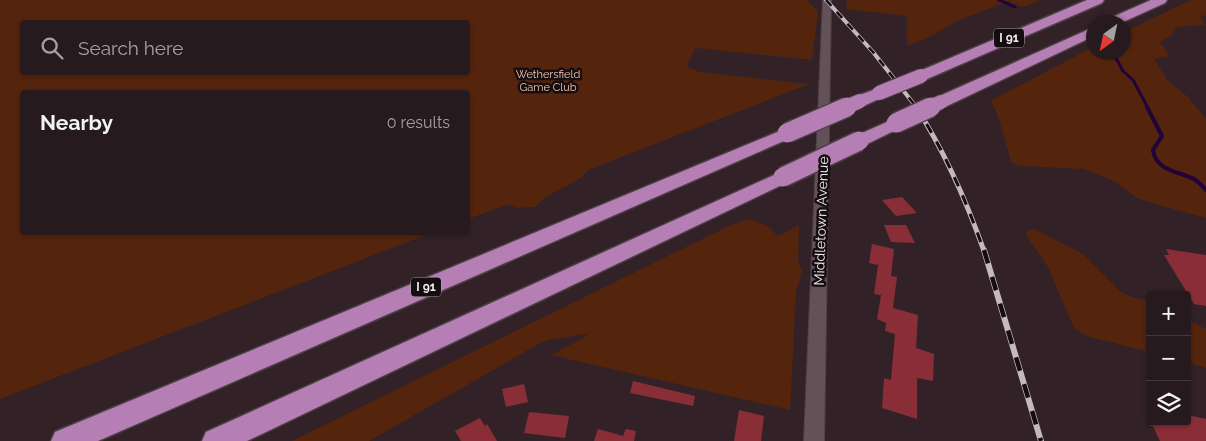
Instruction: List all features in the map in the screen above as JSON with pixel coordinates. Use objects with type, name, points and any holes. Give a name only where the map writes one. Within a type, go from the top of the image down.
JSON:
[{"type":"highway","name":"I 91","points":[[66,441],[1098,0]]},
{"type":"highway","points":[[1128,15],[1161,0]]},
{"type":"highway","name":"I 91","points":[[217,441],[1086,36]]},
{"type":"street","name":"Middletown Avenue","points":[[814,441],[827,1]]},
{"type":"green space","name":"Wethersfield Game Club","points":[[0,0],[807,0],[818,12],[812,60],[695,48],[687,66],[698,72],[809,84],[588,170],[581,178],[546,197],[535,207],[516,208],[510,204],[470,218],[470,90],[20,90],[20,235],[426,235],[0,399]]},
{"type":"green space","points":[[847,0],[1040,0],[1027,6],[1018,6],[1009,1],[959,20],[929,37],[907,46],[907,16],[846,9]]},
{"type":"green space","points":[[1191,0],[1206,0],[1206,15],[1200,17],[1206,25],[1177,27],[1172,35],[1160,42],[1170,56],[1154,59],[1168,81],[1188,97],[1206,119],[1206,218],[1137,198],[1114,181],[1084,169],[1019,166],[1011,162],[1000,123],[991,101],[1086,51],[1086,60],[1131,60],[1131,29]]},
{"type":"green space","points":[[749,219],[767,226],[778,236],[799,225],[798,260],[802,271],[796,292],[790,410],[551,355],[587,336],[585,334],[548,340],[537,345],[369,441],[292,441],[733,224]]},
{"type":"green space","points":[[1034,229],[1083,254],[1120,291],[1131,297],[1146,300],[1146,351],[1086,336],[1074,328],[1048,267],[1026,235],[1027,231]]},
{"type":"green space","points":[[1191,322],[1206,329],[1206,368],[1191,363]]},
{"type":"building","points":[[902,197],[917,213],[896,216],[882,200]]},
{"type":"building","points":[[884,225],[906,225],[915,243],[891,242]]},
{"type":"building","points":[[872,244],[894,249],[891,276],[897,277],[893,308],[918,315],[916,348],[934,354],[933,381],[917,378],[917,419],[882,408],[884,378],[891,380],[895,334],[885,331],[886,323],[877,319],[881,295],[874,294],[878,265],[869,263]]},
{"type":"building","points":[[1166,249],[1206,255],[1206,306],[1194,304],[1191,299],[1191,291],[1186,291],[1164,255],[1169,255]]},
{"type":"building","points":[[633,381],[695,396],[693,406],[630,393]]},
{"type":"building","points":[[524,384],[528,402],[506,407],[502,389]]},
{"type":"building","points":[[739,410],[764,416],[761,441],[734,441]]},
{"type":"building","points":[[529,412],[569,416],[565,438],[524,433]]},
{"type":"building","points":[[1191,416],[1206,419],[1206,441],[1160,441],[1153,426],[1191,426]]},
{"type":"building","points":[[480,418],[485,426],[487,424],[497,441],[461,441],[455,431]]},
{"type":"building","points":[[598,429],[623,436],[626,429],[636,431],[634,441],[594,441]]},
{"type":"waterway","points":[[999,0],[1015,7]]},
{"type":"waterway","points":[[1117,60],[1123,71],[1133,80],[1148,108]]},
{"type":"waterway","points":[[1147,107],[1162,136],[1153,150],[1158,162],[1169,169],[1194,179],[1206,190]]},
{"type":"railway","points":[[826,0],[873,52],[917,108]]},
{"type":"railway","points":[[916,107],[954,177],[984,251]]},
{"type":"railway","points":[[984,250],[1041,441]]}]
